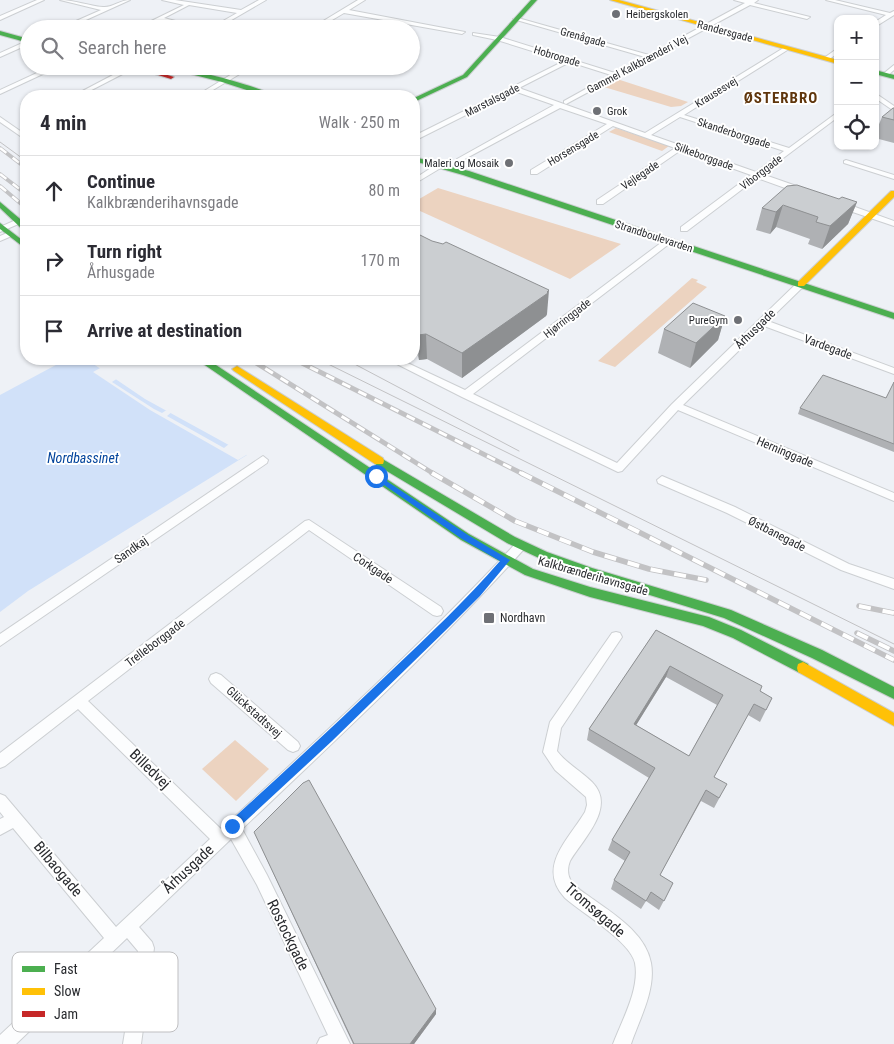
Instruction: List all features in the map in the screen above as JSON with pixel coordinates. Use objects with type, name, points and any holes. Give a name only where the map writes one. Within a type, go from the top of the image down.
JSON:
[{"type":"street","points":[[0,18],[41,0]]},
{"type":"street","points":[[63,0],[106,9]]},
{"type":"street","points":[[81,20],[127,0]]},
{"type":"street","points":[[165,0],[242,12]]},
{"type":"street","points":[[159,19],[199,0]]},
{"type":"street","points":[[228,20],[263,0]]},
{"type":"street","points":[[328,20],[362,0]]},
{"type":"street","points":[[420,97],[465,76],[534,0]]},
{"type":"street","name":"Randersgade","points":[[613,0],[834,61]]},
{"type":"street","points":[[737,0],[752,2],[807,18]]},
{"type":"street","points":[[829,0],[893,14]]},
{"type":"street","name":"Gammel Kalkbrænderi Vej","points":[[459,160],[752,2]]},
{"type":"street","points":[[344,10],[398,20]]},
{"type":"street","points":[[879,23],[893,14]]},
{"type":"street","points":[[159,19],[163,20]]},
{"type":"street","name":"Grenågade","points":[[516,19],[650,57]]},
{"type":"street","points":[[420,24],[462,32]]},
{"type":"street","points":[[0,26],[20,31]]},
{"type":"street","points":[[0,33],[20,39]]},
{"type":"street","name":"Hobrogade","points":[[475,34],[498,38],[616,75]]},
{"type":"street","points":[[0,55],[20,46]]},
{"type":"street","name":"Krausesvej","points":[[645,136],[787,48]]},
{"type":"street","points":[[826,59],[834,53]]},
{"type":"street","name":"Marstalsgade","points":[[420,136],[570,60]]},
{"type":"street","points":[[0,92],[37,75]]},
{"type":"street","points":[[87,90],[115,75]]},
{"type":"street","points":[[165,75],[220,90]]},
{"type":"street","points":[[199,75],[252,90]]},
{"type":"street","points":[[210,90],[234,75]]},
{"type":"street","name":"Silkeborggade","points":[[514,89],[563,103],[612,124],[806,193]]},
{"type":"street","points":[[879,97],[894,109]]},
{"type":"street","name":"Skanderborggade","points":[[679,115],[789,150]]},
{"type":"street","name":"Viborggade","points":[[684,229],[834,117]]},
{"type":"street","points":[[0,119],[20,134]]},
{"type":"street","name":"Horsensgade","points":[[534,172],[612,124]]},
{"type":"street","name":"Vejlegade","points":[[600,202],[680,148]]},
{"type":"street","name":"Strandboulevarden","points":[[420,161],[440,166],[894,316]]},
{"type":"street","points":[[846,162],[894,177]]},
{"type":"street","points":[[420,178],[440,166]]},
{"type":"street","name":"Århusgade","points":[[465,395],[618,468],[676,406],[894,193]]},
{"type":"street","points":[[831,202],[894,224]]},
{"type":"street","points":[[0,204],[20,222]]},
{"type":"street","points":[[3,232],[20,226]]},
{"type":"street","points":[[3,232],[20,243]]},
{"type":"street","name":"Hjørringgade","points":[[465,395],[669,241]]},
{"type":"street","name":"Vardegade","points":[[762,322],[894,371]]},
{"type":"street","name":"Kalkbrænderihavnsgade","points":[[210,365],[465,537],[528,572],[590,592],[696,619],[736,634],[806,669],[894,720]]},
{"type":"street","name":"Kalkbrænderihavnsgade","points":[[231,365],[369,455],[521,545],[543,556],[668,597],[727,614],[817,654],[894,693]]},
{"type":"street","points":[[404,365],[465,395]]},
{"type":"street","name":"Herninggade","points":[[676,406],[894,496]]},
{"type":"street","name":"Sandkaj","points":[[0,641],[263,460]]},
{"type":"street","name":"Østbanegade","points":[[662,480],[731,510],[845,567],[894,584]]},
{"type":"street","name":"Corkgade","points":[[309,524],[437,611]]},
{"type":"street","name":"Trelleborggade","points":[[0,761],[309,524]]},
{"type":"street","name":"Århusgade","points":[[100,952],[232,826],[314,752],[477,594],[521,545]]},
{"type":"street","name":"Tromsøgade","points":[[616,638],[555,726],[550,752],[562,767],[586,786],[592,794],[595,803],[592,813],[562,861],[559,872],[562,882],[570,893],[625,935],[637,949],[643,963],[644,980],[622,1044]]},
{"type":"street","name":"Glückstadtsvej","points":[[216,678],[293,746]]},
{"type":"street","name":"Billedvej","points":[[79,701],[220,838]]},
{"type":"street","name":"Bilbaogade","points":[[0,801],[115,938]]},
{"type":"street","points":[[0,828],[14,818]]},
{"type":"street","name":"Rostockgade","points":[[232,826],[262,880],[335,1042]]},
{"type":"street","points":[[127,926],[146,948],[145,952]]},
{"type":"street","name":"Århusgade","points":[[3,1044],[16,1032]]},
{"type":"shaded area","points":[[617,79],[688,102],[681,106],[671,107],[604,87]]},
{"type":"shaded area","points":[[616,128],[669,146],[662,151],[609,132]]},
{"type":"shaded area","points":[[438,188],[621,244],[570,279],[420,211],[420,198]]},
{"type":"shaded area","points":[[692,278],[707,287],[615,367],[598,361]]},
{"type":"shaded area","points":[[235,740],[269,769],[236,801],[202,769]]},
{"type":"water","name":"Nordbassinet","points":[[56,365],[95,365],[145,399],[247,455],[28,591],[0,612],[0,395]]},
{"type":"pier","points":[[102,367],[118,378],[112,382],[154,409],[162,413],[168,409],[173,411],[167,416],[224,448],[229,444],[248,454],[238,460],[150,410],[93,372]]},
{"type":"building","points":[[893,108],[894,120],[882,117]]},
{"type":"building","points":[[797,185],[839,199],[842,197],[857,202],[830,226],[816,222],[818,217],[783,205],[776,212],[762,208],[787,186]]},
{"type":"building","points":[[420,235],[443,244],[446,242],[549,290],[548,293],[462,353],[426,334],[420,335]]},
{"type":"building","points":[[693,303],[725,316],[696,343],[664,329]]},
{"type":"building","points":[[823,375],[886,398],[894,382],[894,444],[800,408]]},
{"type":"building","points":[[656,630],[762,686],[760,691],[772,698],[766,710],[754,704],[714,777],[727,784],[719,798],[706,790],[660,875],[673,883],[664,901],[651,892],[646,901],[614,880],[630,852],[612,840],[655,768],[589,729]],"holes":[[[670,666],[723,695],[689,756],[634,724]]]},
{"type":"building","points":[[309,780],[436,1009],[410,1044],[354,1044],[254,832],[303,783]]},
{"type":"tram line","points":[[0,142],[20,157]]},
{"type":"tram line","points":[[330,365],[894,644]]},
{"type":"tram line","points":[[356,365],[519,451]]},
{"type":"railway","points":[[0,148],[20,163]]},
{"type":"railway","points":[[0,174],[20,189]]},
{"type":"railway","points":[[0,186],[20,203]]},
{"type":"railway","points":[[260,365],[434,474]]},
{"type":"railway","points":[[306,365],[523,474]]},
{"type":"railway","points":[[432,473],[515,521],[593,552],[649,569],[706,580]]},
{"type":"railway","points":[[521,473],[894,660]]},
{"type":"railway","points":[[859,606],[894,613]]},
{"type":"railway","points":[[857,633],[894,651]]},
{"type":"traffic: fast","points":[[420,97],[465,76],[534,0]]},
{"type":"traffic: fast","points":[[0,33],[20,39]]},
{"type":"traffic: fast","points":[[879,73],[894,77]]},
{"type":"traffic: fast","points":[[199,75],[252,90]]},
{"type":"traffic: fast","points":[[420,161],[466,173],[894,316]]},
{"type":"traffic: fast","points":[[0,204],[20,222]]},
{"type":"traffic: fast","points":[[0,225],[20,242]]},
{"type":"traffic: fast","points":[[210,365],[465,537],[529,572],[590,592],[705,621],[737,634],[803,668]]},
{"type":"traffic: fast","points":[[379,461],[511,540],[543,555],[589,572],[727,614],[817,654],[894,693]]},
{"type":"traffic: slow","points":[[613,0],[834,61]]},
{"type":"traffic: slow","points":[[801,284],[894,193]]},
{"type":"traffic: slow","points":[[237,369],[379,461]]},
{"type":"traffic: slow","points":[[803,668],[894,720]]},
{"type":"traffic: jam","points":[[164,75],[171,77]]},
{"type":"place","name":"Heibergskolen","points":[[616,14]]},
{"type":"place","name":"Grok","points":[[597,111]]},
{"type":"place","name":"Maleri og Mosaik","points":[[509,163]]},
{"type":"place","name":"PureGym","points":[[738,320]]},
{"type":"place","name":"Nordhavn","points":[[489,618]]},
{"type":"district","name":"ØSTERBRO","points":[[781,98]]},
{"type":"route","points":[[232,826],[328,738],[477,594],[506,560],[465,537],[376,476]]}]
